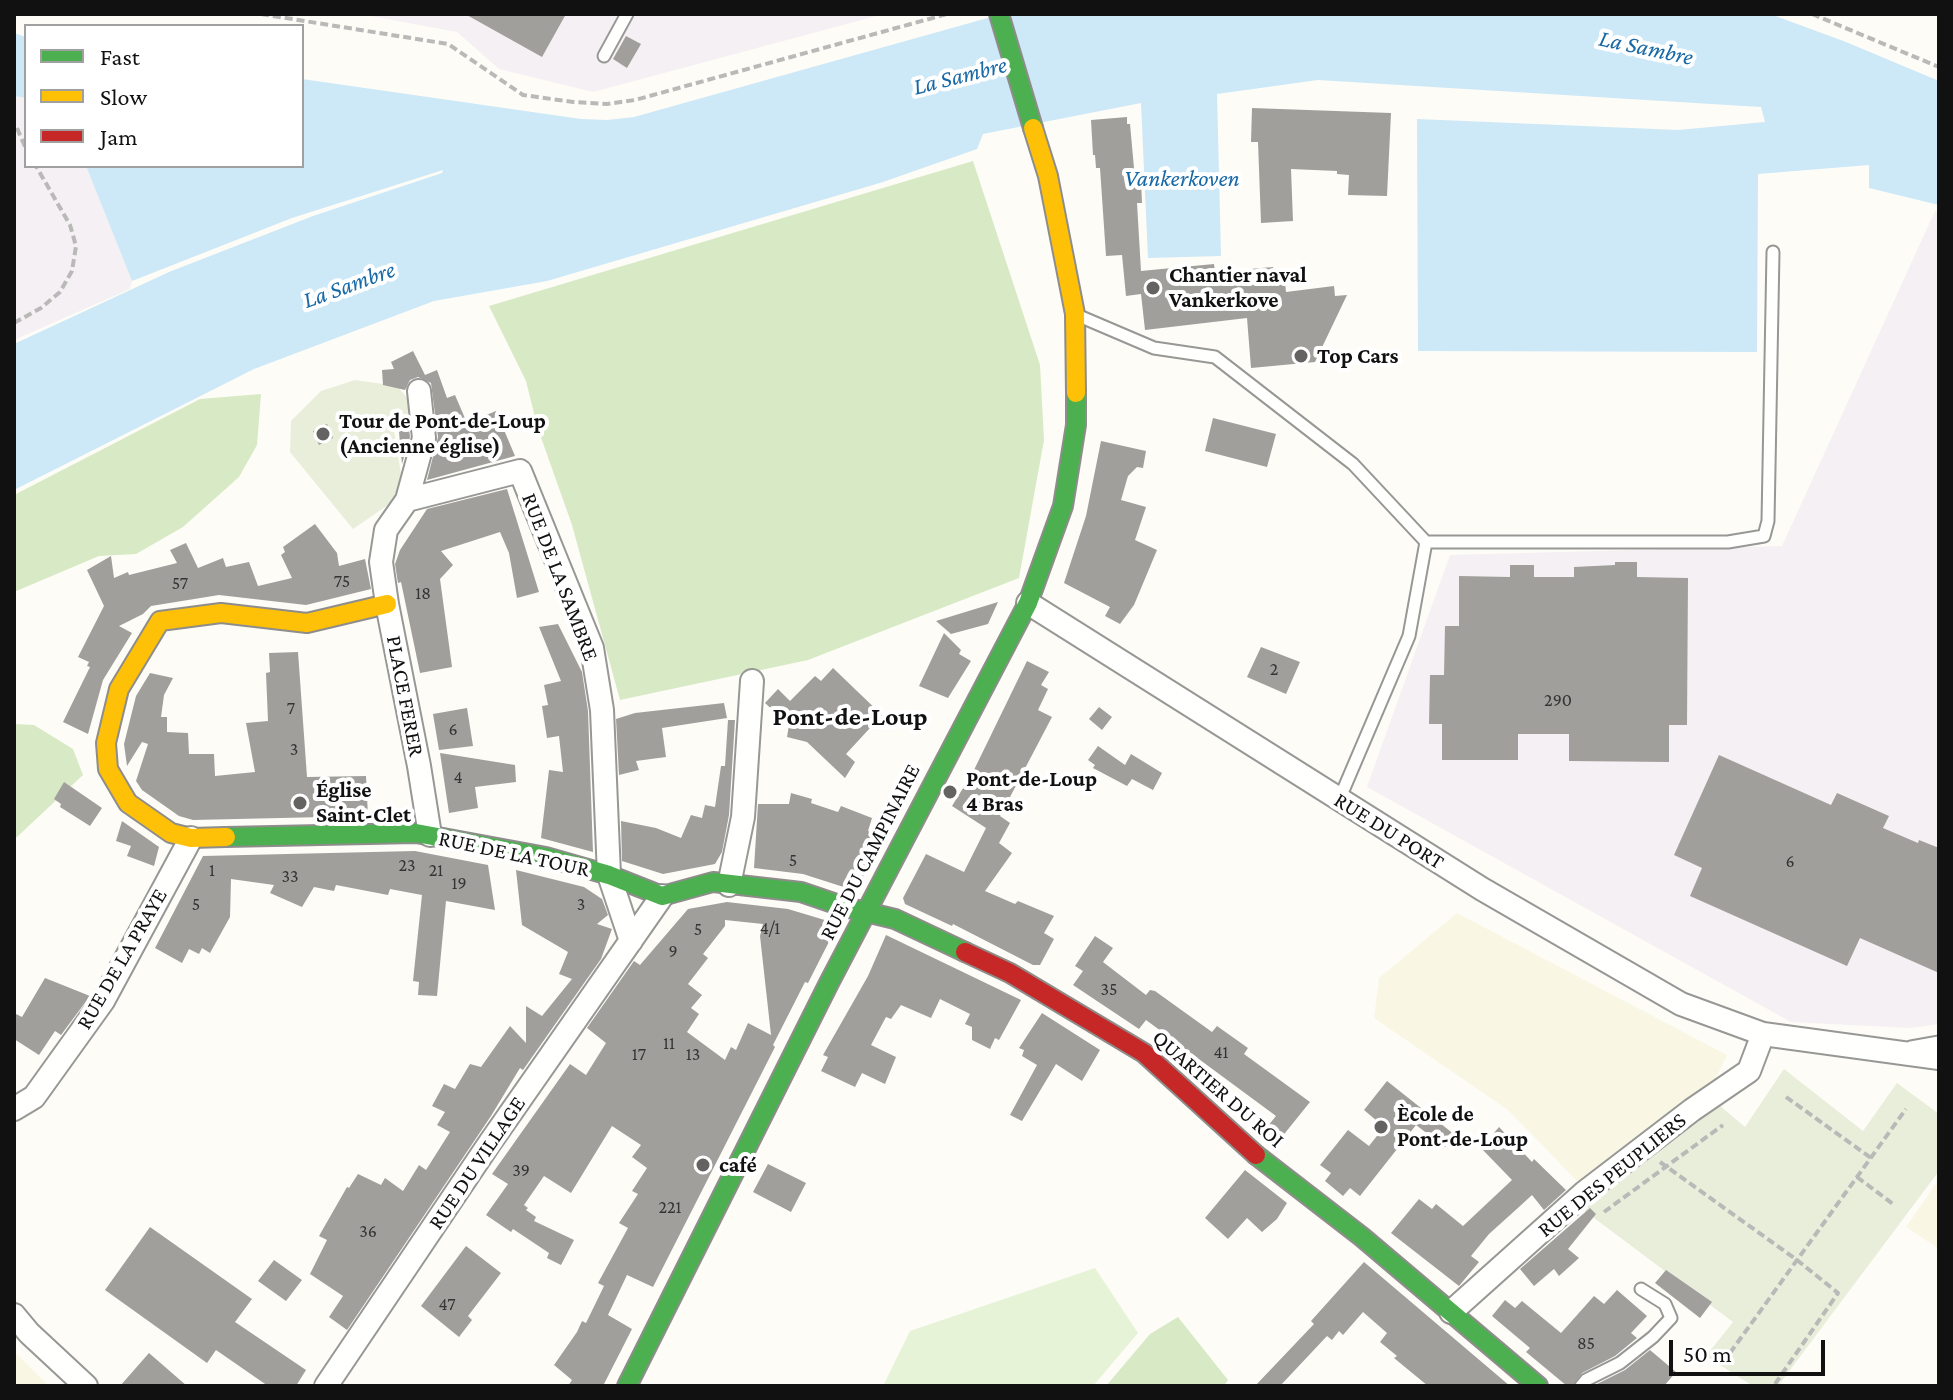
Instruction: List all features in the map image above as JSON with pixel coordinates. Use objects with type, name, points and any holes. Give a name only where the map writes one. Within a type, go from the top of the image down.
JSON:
[{"type":"street","name":"RUE DU CAMPINAIRE","points":[[627,1386],[867,910],[1028,603],[1063,506],[1076,425],[1075,314],[1048,176],[999,14]]},
{"type":"street","points":[[387,604],[381,562],[386,530],[407,500],[424,438],[419,391]]},
{"type":"street","name":"RUE DE LA SAMBRE","points":[[407,500],[520,471],[592,648],[602,710],[609,875],[631,941]]},
{"type":"street","name":"RUE DU PORT","points":[[1028,603],[1482,889],[1681,1004],[1763,1034],[1939,1058]]},
{"type":"street","name":"RUE DE LA TOUR","points":[[387,604],[307,623],[221,613],[160,621],[119,689],[106,743],[108,769],[128,803],[171,833],[191,838],[416,833],[546,857],[609,875],[662,896]]},
{"type":"street","name":"PLACE FERER","points":[[387,604],[430,835]]},
{"type":"street","points":[[729,885],[743,817],[752,681]]},
{"type":"street","name":"RUE DE LA PRAYE","points":[[14,1109],[34,1097],[103,1001],[191,838]]},
{"type":"street","name":"QUARTIER DU ROI","points":[[662,896],[713,882],[801,892],[895,919],[1010,973],[1144,1053],[1266,1164],[1362,1237],[1538,1386]]},
{"type":"street","name":"RUE DU VILLAGE","points":[[326,1386],[489,1144],[662,896]]},
{"type":"street","name":"RUE DES PEUPLIERS","points":[[1451,1312],[1585,1192],[1749,1071],[1763,1034]]},
{"type":"street","points":[[14,1315],[86,1386]]},
{"type":"lane","points":[[604,56],[627,14]]},
{"type":"lane","points":[[1075,314],[1154,348],[1215,357],[1353,464],[1426,542],[1728,542],[1764,536],[1768,521],[1773,252]]},
{"type":"lane","points":[[1339,800],[1409,636],[1426,542]]},
{"type":"lane","points":[[1882,1051],[1939,1042]]},
{"type":"lane","points":[[1581,1386],[1586,1380],[1620,1363],[1671,1318],[1665,1304],[1641,1289]]},
{"type":"path","points":[[1812,14],[1939,67]]},
{"type":"path","points":[[17,128],[24,144]]},
{"type":"path","points":[[14,323],[41,308],[60,292],[72,271],[76,246],[70,225],[37,168]]},
{"type":"path","points":[[1786,1097],[1871,1158]]},
{"type":"path","points":[[1730,1353],[1906,1109]]},
{"type":"path","points":[[1604,1212],[1723,1125]]},
{"type":"path","points":[[1642,1148],[1838,1293],[1775,1384]]},
{"type":"path","points":[[1857,1177],[1893,1204]]},
{"type":"shaded area","points":[[360,14],[884,14],[593,92],[499,69],[457,32]]},
{"type":"shaded area","points":[[14,96],[24,98],[24,168],[87,168],[132,281],[130,289],[14,340]]},
{"type":"shaded area","points":[[1935,211],[1939,213],[1939,1024],[1911,1028],[1791,1022],[1367,787],[1450,555],[1782,546]]},
{"type":"shaded area","points":[[1457,913],[1727,1055],[1714,1082],[1579,1183],[1508,1110],[1374,1018],[1379,978]]},
{"type":"shaded area","points":[[1939,1179],[1939,1249],[1906,1227]]},
{"type":"shaded area","points":[[14,1351],[49,1386],[14,1386]]},
{"type":"green space","points":[[973,161],[1040,365],[1044,440],[1019,578],[808,660],[620,700],[572,525],[538,429],[526,381],[489,306]]},
{"type":"green space","points":[[355,380],[397,386],[409,400],[409,417],[394,430],[401,496],[353,529],[290,452],[291,421],[321,391]]},
{"type":"green space","points":[[261,394],[257,445],[239,477],[183,527],[136,554],[99,556],[14,592],[14,495],[200,399]]},
{"type":"green space","points":[[14,724],[34,725],[73,749],[83,775],[17,837],[14,836]]},
{"type":"green space","points":[[1784,1069],[1863,1131],[1897,1083],[1939,1114],[1939,1171],[1778,1386],[1753,1386],[1706,1356],[1733,1322],[1582,1209],[1719,1105],[1745,1127]]},
{"type":"green space","points":[[1095,1268],[1138,1333],[1093,1386],[883,1386],[910,1331]]},
{"type":"green space","points":[[1178,1317],[1228,1380],[1224,1386],[1106,1386],[1150,1334]]},
{"type":"water","points":[[1002,14],[1770,14],[1939,81],[1939,205],[1869,188],[1869,165],[1758,174],[1757,352],[1418,351],[1417,119],[1678,130],[1765,122],[1761,107],[1318,80],[1217,94],[1221,256],[1148,258],[1141,103],[983,134],[977,149],[883,182],[547,281],[434,301],[254,369],[14,490],[14,344],[169,272],[313,216],[442,173],[443,170],[292,218],[132,281],[87,168],[304,168],[304,79],[581,119],[634,117]]},
{"type":"water","points":[[14,33],[24,36],[24,98],[14,96]]},
{"type":"building","points":[[465,14],[566,14],[542,57]]},
{"type":"building","points":[[626,36],[641,44],[627,68],[613,59]]},
{"type":"building","points":[[1252,108],[1391,113],[1387,196],[1348,195],[1349,175],[1337,174],[1337,171],[1291,169],[1293,221],[1261,223],[1258,142],[1251,142]]},
{"type":"building","points":[[1127,117],[1135,179],[1141,181],[1142,203],[1137,203],[1141,271],[1214,264],[1215,272],[1273,267],[1275,283],[1285,282],[1286,292],[1334,286],[1335,296],[1347,295],[1315,362],[1251,368],[1247,318],[1145,330],[1141,294],[1126,296],[1122,255],[1106,256],[1100,168],[1096,168],[1093,155],[1091,120]]},
{"type":"building","points":[[413,351],[425,375],[437,370],[447,398],[455,395],[467,423],[496,411],[515,456],[427,480],[438,437],[431,383],[418,377],[410,380],[405,390],[383,385],[382,370],[394,369],[391,362]]},
{"type":"building","points":[[1213,418],[1276,434],[1267,467],[1205,451]]},
{"type":"building","points":[[408,421],[410,437],[402,464],[399,432]]},
{"type":"building","name":"Tour de Pont-de-Loup (Ancienne église)","points":[[327,424],[333,438],[319,445],[313,431]]},
{"type":"building","points":[[1101,441],[1146,451],[1143,468],[1137,467],[1128,476],[1121,500],[1146,507],[1135,540],[1157,550],[1134,605],[1120,624],[1105,616],[1110,607],[1064,583],[1086,516]]},
{"type":"building","points":[[507,489],[539,592],[517,598],[509,553],[500,532],[441,551],[453,565],[440,579],[452,667],[420,673],[401,582],[398,583],[395,564],[400,550],[427,509]]},
{"type":"building","points":[[315,524],[337,553],[339,566],[365,559],[371,589],[306,605],[219,595],[151,606],[143,614],[119,626],[132,633],[103,680],[88,734],[63,722],[90,667],[87,666],[89,662],[78,657],[104,606],[87,570],[111,556],[114,578],[128,572],[129,575],[177,563],[170,550],[186,543],[198,568],[223,558],[226,567],[249,562],[258,586],[292,578],[281,555],[285,552],[283,547]]},
{"type":"building","points":[[1615,562],[1637,562],[1637,577],[1688,578],[1687,725],[1669,725],[1669,762],[1569,761],[1569,734],[1518,734],[1518,760],[1442,760],[1442,724],[1429,724],[1430,675],[1444,675],[1445,626],[1459,626],[1459,576],[1510,577],[1510,565],[1534,565],[1534,577],[1574,577],[1574,567],[1615,565]]},
{"type":"building","points":[[998,602],[988,624],[951,634],[936,621]]},
{"type":"building","points":[[558,624],[582,672],[588,711],[593,852],[541,838],[549,770],[563,772],[559,736],[547,738],[542,706],[548,705],[544,685],[561,681],[539,627]]},
{"type":"building","points":[[944,633],[961,650],[959,654],[971,661],[948,698],[919,686]]},
{"type":"building","points":[[1261,647],[1300,662],[1286,694],[1247,677]]},
{"type":"building","points":[[298,652],[307,777],[366,776],[368,816],[193,820],[179,816],[142,790],[136,781],[148,744],[142,742],[127,766],[124,744],[136,696],[150,673],[173,678],[164,695],[161,717],[167,717],[167,732],[188,733],[189,754],[214,754],[215,776],[255,772],[246,723],[268,721],[266,673],[270,672],[269,653]]},
{"type":"building","points":[[1027,661],[1049,672],[1041,685],[1048,689],[1038,710],[1052,717],[1000,816],[1010,823],[999,843],[1012,853],[985,891],[1054,916],[1044,933],[1054,939],[1040,965],[1033,965],[953,924],[905,904],[903,898],[926,854],[964,872],[986,828],[952,806],[973,772]]},
{"type":"building","points":[[833,668],[882,715],[846,754],[855,762],[845,778],[807,742],[787,737],[789,725],[765,703],[778,689],[790,701],[815,676],[821,681]]},
{"type":"building","points":[[724,703],[727,718],[662,728],[666,757],[636,761],[639,770],[619,775],[616,719],[635,713]]},
{"type":"building","points":[[1099,707],[1112,717],[1102,730],[1089,719]]},
{"type":"building","points":[[467,708],[473,746],[439,750],[433,714]]},
{"type":"building","points":[[728,720],[735,720],[729,815],[722,852],[715,864],[663,874],[622,861],[621,821],[656,828],[681,838],[691,815],[702,818],[705,805],[715,807],[721,766],[725,766]]},
{"type":"building","points":[[1098,746],[1125,765],[1131,754],[1162,773],[1153,790],[1132,779],[1127,786],[1093,768],[1095,765],[1088,760]]},
{"type":"building","points":[[440,753],[515,765],[516,782],[475,787],[478,808],[449,813]]},
{"type":"building","points":[[1719,755],[1831,805],[1837,793],[1889,816],[1883,828],[1939,848],[1939,973],[1860,938],[1847,966],[1690,896],[1702,868],[1674,855]]},
{"type":"building","points":[[64,782],[102,808],[90,826],[60,807],[61,804],[54,799]]},
{"type":"building","points":[[791,793],[838,812],[841,806],[872,818],[868,831],[882,838],[856,891],[803,874],[754,868],[758,804],[789,804]]},
{"type":"building","points":[[122,821],[159,847],[154,866],[127,856],[131,846],[116,841]]},
{"type":"building","points":[[415,851],[488,865],[495,910],[446,901],[437,996],[418,995],[419,982],[413,981],[422,895],[390,889],[388,895],[336,885],[334,891],[314,887],[302,907],[270,893],[274,885],[231,879],[230,917],[210,953],[202,948],[199,954],[189,949],[182,963],[155,948],[203,856]]},
{"type":"building","points":[[516,870],[584,887],[602,899],[608,915],[597,924],[612,929],[601,959],[523,1070],[520,1068],[347,1330],[329,1317],[343,1296],[310,1274],[327,1240],[319,1236],[347,1187],[358,1174],[381,1185],[385,1178],[403,1191],[419,1165],[426,1170],[450,1132],[437,1125],[445,1112],[432,1106],[444,1084],[455,1089],[470,1064],[481,1067],[510,1026],[526,1043],[526,1006],[542,1016],[572,979],[559,974],[568,952],[522,925]]},
{"type":"building","points":[[727,902],[788,909],[838,924],[808,983],[805,982],[653,1287],[627,1275],[608,1315],[632,1329],[603,1386],[568,1386],[572,1380],[554,1365],[582,1321],[586,1323],[604,1286],[598,1283],[628,1228],[619,1223],[638,1194],[632,1191],[647,1168],[632,1157],[641,1145],[612,1126],[571,1193],[544,1176],[524,1205],[536,1217],[534,1221],[574,1240],[561,1265],[547,1258],[549,1253],[513,1229],[511,1232],[486,1215],[508,1184],[492,1174],[570,1064],[586,1075],[606,1043],[587,1028],[634,961],[640,965],[688,909]],"holes":[[[725,920],[763,924],[760,936],[771,1035],[748,1023],[736,1050],[731,1047],[725,1060],[687,1032],[699,1014],[691,1008],[702,995],[688,984],[708,958],[703,954],[725,926]]]},
{"type":"building","points":[[886,935],[1021,1000],[999,1040],[995,1038],[990,1049],[972,1040],[972,1027],[965,1024],[970,1014],[940,999],[931,1018],[901,1005],[891,1019],[886,1017],[871,1045],[896,1057],[885,1084],[862,1073],[855,1087],[821,1071],[828,1057],[823,1055],[868,976]]},
{"type":"building","points":[[1095,936],[1113,948],[1103,962],[1146,995],[1150,990],[1155,991],[1212,1032],[1217,1026],[1248,1048],[1244,1054],[1310,1102],[1277,1143],[1263,1132],[1276,1116],[1146,1020],[1139,1029],[1073,985],[1083,971],[1075,966]]},
{"type":"building","points":[[45,978],[90,996],[61,1035],[55,1031],[39,1055],[14,1039],[14,1013],[22,1017]]},
{"type":"building","points":[[1042,1013],[1100,1050],[1082,1081],[1056,1064],[1022,1121],[1010,1115],[1037,1065],[1022,1056],[1024,1050],[1019,1048]]},
{"type":"building","points":[[1387,1081],[1455,1135],[1445,1147],[1416,1125],[1360,1196],[1350,1188],[1343,1196],[1325,1181],[1331,1173],[1320,1165],[1348,1130],[1369,1146],[1384,1127],[1364,1110]]},
{"type":"building","points":[[1499,1127],[1532,1162],[1534,1159],[1566,1190],[1544,1210],[1532,1195],[1489,1234],[1471,1256],[1479,1262],[1459,1286],[1391,1233],[1419,1199],[1432,1209],[1436,1204],[1463,1226],[1512,1180],[1481,1148]]},
{"type":"building","points":[[768,1164],[806,1183],[791,1212],[753,1192]]},
{"type":"building","points":[[1245,1170],[1287,1203],[1277,1219],[1262,1232],[1247,1218],[1228,1239],[1205,1218]]},
{"type":"building","points":[[1590,1208],[1596,1214],[1568,1249],[1579,1258],[1559,1276],[1554,1269],[1534,1286],[1520,1269]]},
{"type":"building","points":[[150,1227],[252,1299],[235,1322],[306,1370],[296,1386],[268,1386],[216,1350],[207,1363],[105,1290]]},
{"type":"building","points":[[466,1246],[501,1273],[468,1316],[472,1320],[459,1337],[421,1306]]},
{"type":"building","points":[[274,1260],[302,1280],[286,1301],[258,1281]]},
{"type":"building","points":[[1364,1262],[1510,1386],[1428,1386],[1394,1358],[1397,1356],[1380,1342],[1387,1333],[1363,1312],[1343,1335],[1339,1331],[1332,1340],[1327,1336],[1280,1386],[1255,1386],[1314,1324],[1311,1321]]},
{"type":"building","points":[[1666,1270],[1712,1302],[1700,1318],[1655,1283]]},
{"type":"building","points":[[1617,1290],[1647,1316],[1631,1333],[1637,1338],[1615,1356],[1582,1373],[1573,1386],[1567,1386],[1526,1352],[1530,1348],[1492,1316],[1505,1300],[1515,1308],[1522,1301],[1561,1333],[1594,1296],[1604,1304]]},
{"type":"building","points":[[1650,1350],[1676,1372],[1664,1386],[1593,1386],[1625,1370]]},
{"type":"building","points":[[149,1353],[187,1386],[120,1386]]},
{"type":"traffic: fast","points":[[999,14],[1033,128]]},
{"type":"traffic: fast","points":[[627,1386],[829,983],[1028,603],[1063,506],[1076,425],[1076,393]]},
{"type":"traffic: fast","points":[[226,837],[416,833],[546,857],[609,875],[662,896],[713,882],[801,892],[895,919],[965,952]]},
{"type":"traffic: fast","points":[[1256,1155],[1362,1237],[1538,1386]]},
{"type":"traffic: slow","points":[[1033,128],[1048,176],[1075,314],[1076,393]]},
{"type":"traffic: slow","points":[[226,837],[191,838],[171,833],[128,803],[108,769],[106,743],[119,689],[160,621],[221,613],[307,623],[387,604]]},
{"type":"traffic: jam","points":[[965,952],[1010,973],[1144,1053],[1256,1155]]},
{"type":"place","name":"Chantier naval Vankerkove","points":[[1153,288]]},
{"type":"place","name":"Top Cars","points":[[1301,356]]},
{"type":"place","name":"Tour de Pont-de-Loup (Ancienne église)","points":[[323,434]]},
{"type":"place","name":"Pont-de-Loup 4 Bras","points":[[950,792]]},
{"type":"place","name":"Église Saint-Clet","points":[[300,803]]},
{"type":"place","name":"Ècole de Pont-de-Loup","points":[[1381,1127]]},
{"type":"place","name":"café","points":[[703,1165]]},
{"type":"district","name":"Pont-de-Loup","points":[[850,717]]},
{"type":"water label","name":"La Sambre","points":[[1646,48]]},
{"type":"water label","name":"La Sambre","points":[[960,76]]},
{"type":"water label","name":"Vankerkoven","points":[[1182,179]]},
{"type":"water label","name":"La Sambre","points":[[349,285]]}]
